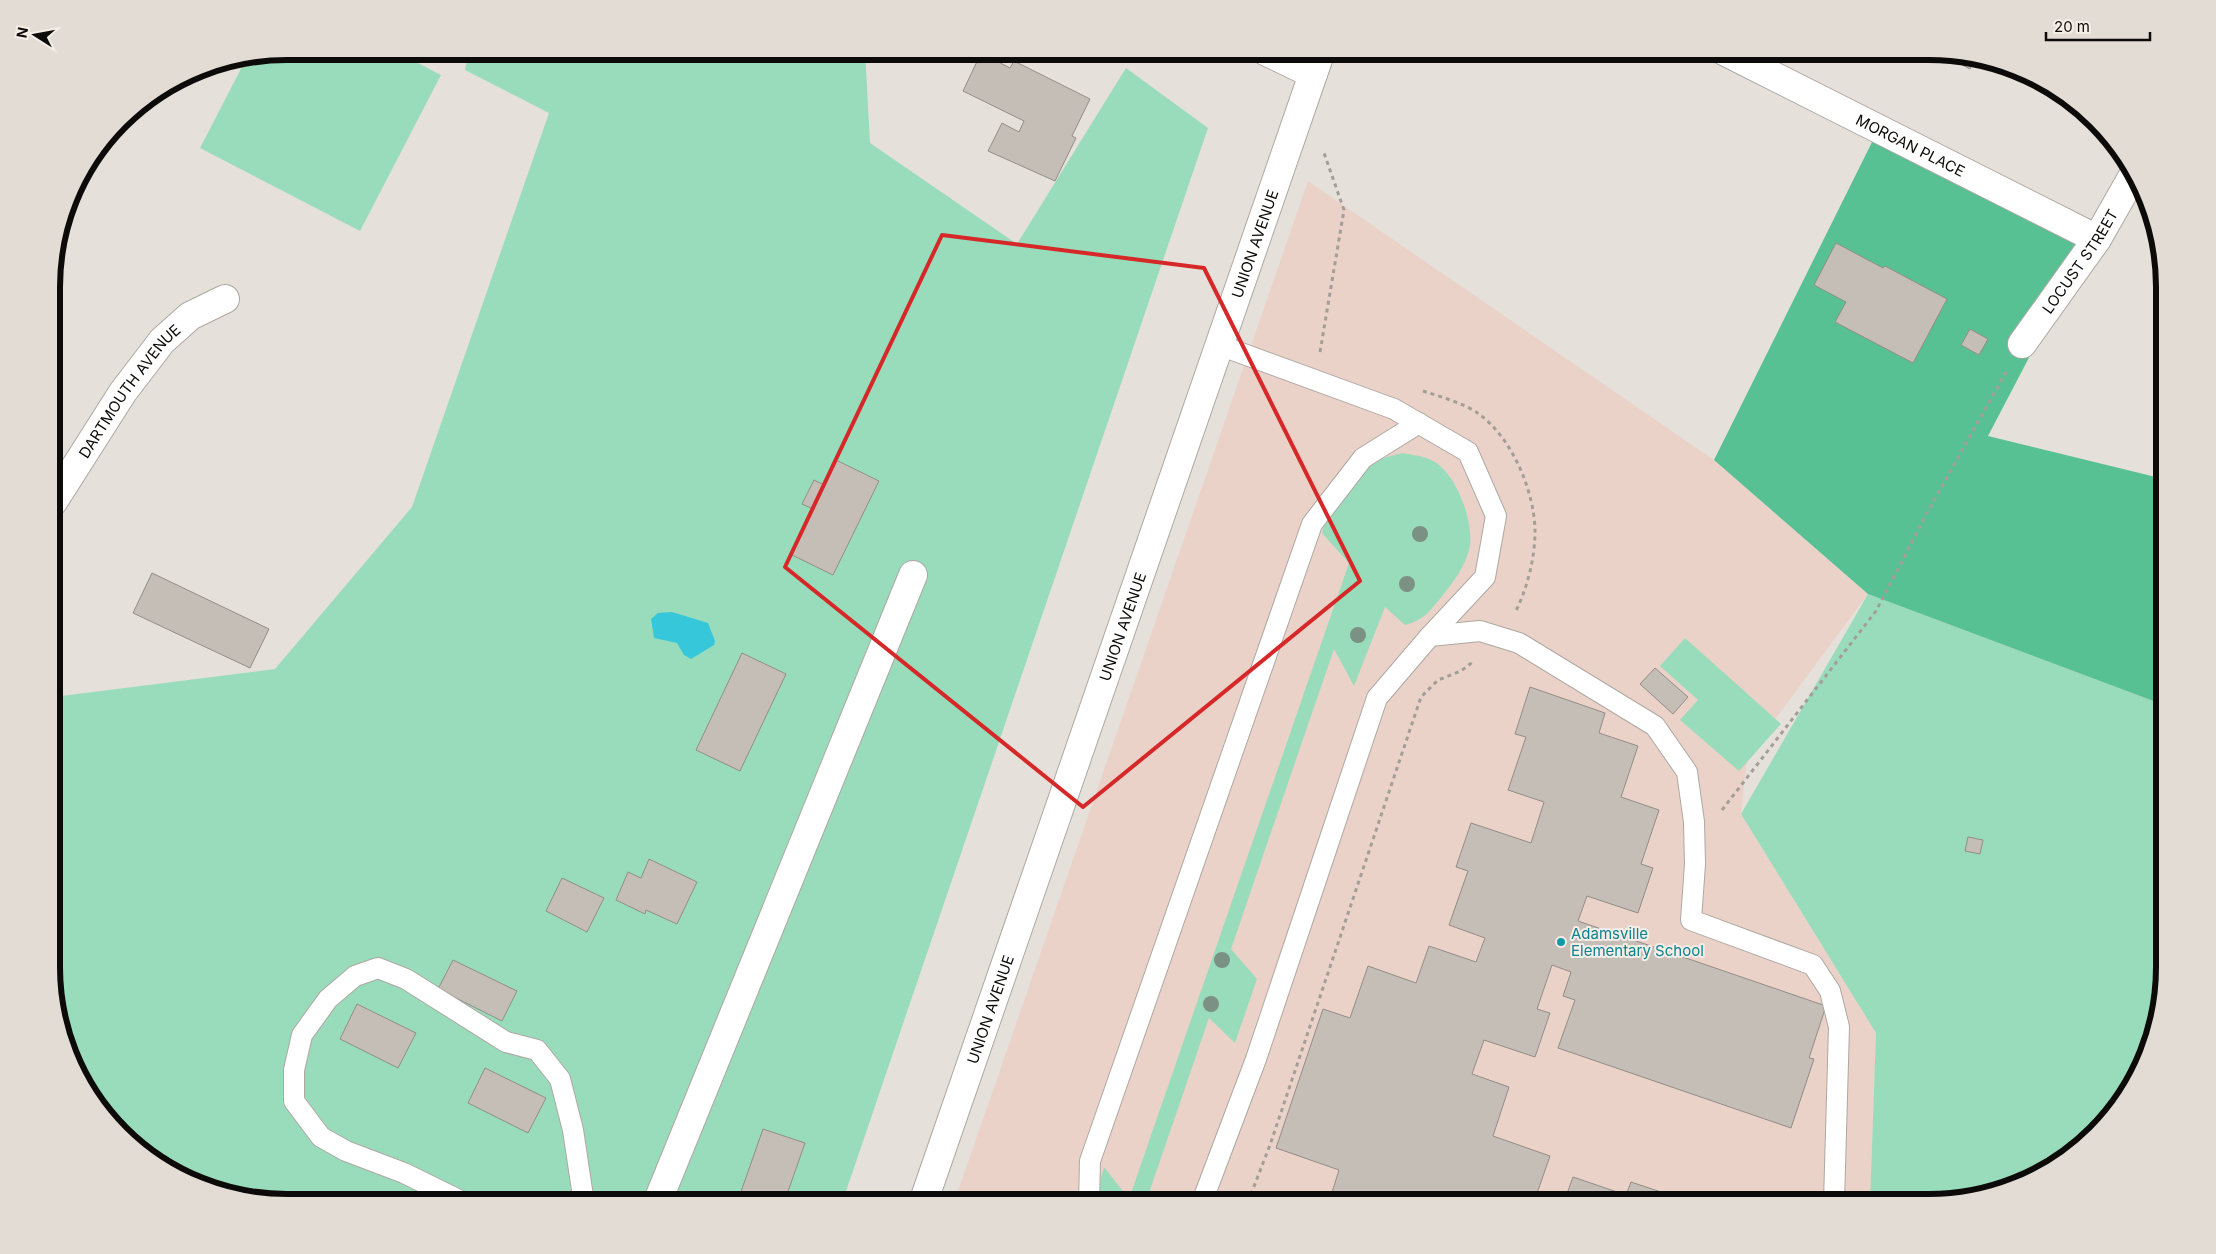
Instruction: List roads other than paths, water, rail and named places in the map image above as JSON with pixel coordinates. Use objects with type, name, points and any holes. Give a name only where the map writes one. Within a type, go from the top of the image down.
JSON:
[{"type":"street","points":[[1304,60],[1317,63]]},
{"type":"street","name":"MORGAN PLACE","points":[[1742,60],[2097,239]]},
{"type":"street","name":"UNION AVENUE","points":[[926,1194],[1317,63]]},
{"type":"street","name":"LOCUST STREET","points":[[2022,344],[2097,239],[2130,181]]},
{"type":"street","name":"DARTMOUTH AVENUE","points":[[60,491],[123,392],[162,342],[190,316],[224,299]]},
{"type":"street","points":[[661,1194],[913,575]]},
{"type":"lane","points":[[1205,1194],[1256,1059],[1377,698],[1430,636],[1485,577],[1496,516],[1468,452],[1394,409],[1219,345]]},
{"type":"lane","points":[[1089,1194],[1090,1161],[1312,524],[1363,458],[1419,423]]},
{"type":"lane","points":[[1430,636],[1480,631],[1519,643],[1655,726],[1687,772],[1694,822],[1695,864],[1691,920],[1813,964],[1830,991],[1839,1027],[1834,1194]]},
{"type":"lane","points":[[447,1194],[404,1172],[346,1150],[321,1137],[294,1101],[294,1070],[302,1035],[328,999],[355,976],[378,968],[406,979],[506,1042],[537,1050],[560,1079],[573,1130],[583,1194]]},
{"type":"water","points":[[672,612],[708,623],[715,641],[714,645],[691,659],[684,655],[677,643],[654,638],[651,619],[658,613]]},
{"type":"place","name":"Adamsville Elementary School","points":[[1561,942]]}]
